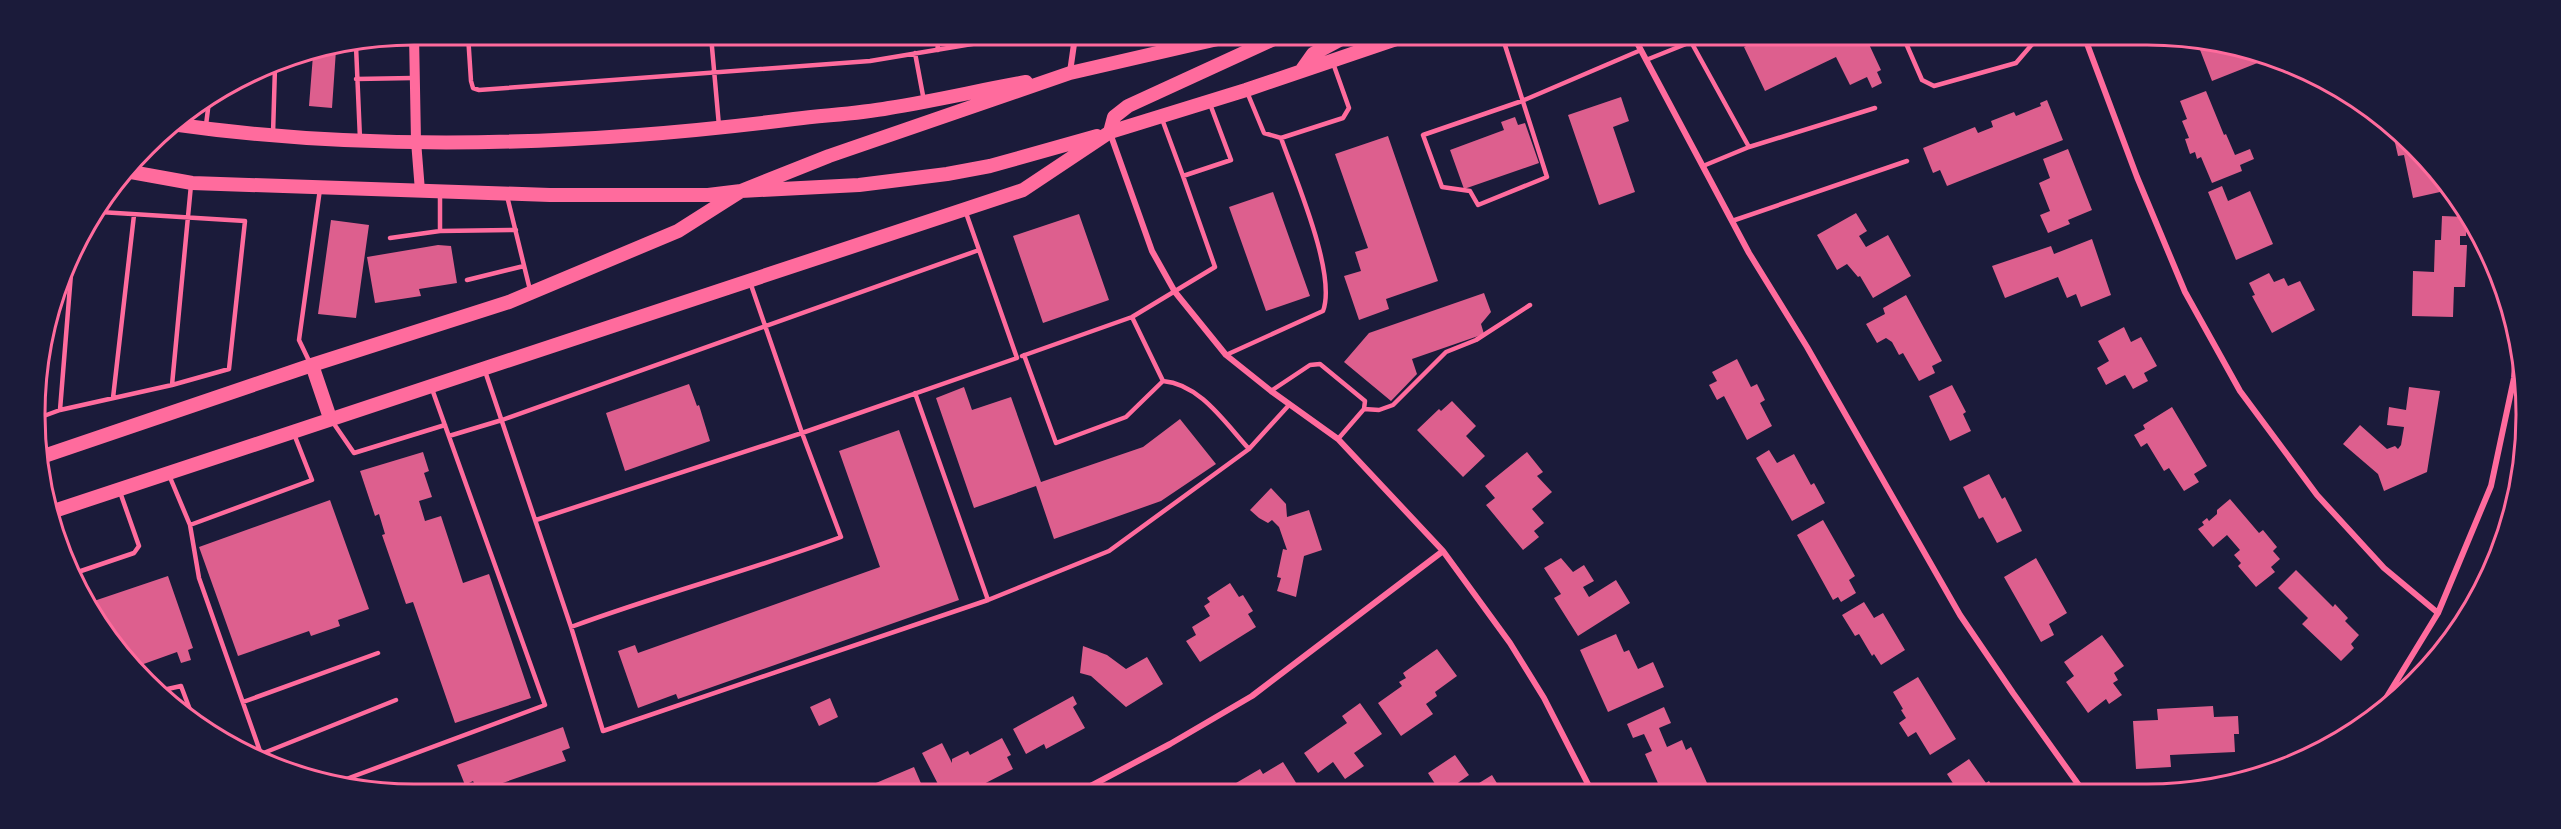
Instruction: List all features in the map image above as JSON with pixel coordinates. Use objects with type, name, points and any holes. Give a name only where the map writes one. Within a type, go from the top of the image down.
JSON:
[{"type":"main road","points":[[185,126],[273,136],[360,141],[606,136],[719,128],[887,109],[1070,73],[1192,45]]},
{"type":"main road","points":[[58,510],[1023,190],[1110,132],[1113,117],[1128,106],[1261,45]]},
{"type":"main road","points":[[1301,71],[1313,54],[1330,45]]},
{"type":"main road","points":[[135,173],[192,183],[507,194],[708,195],[741,191],[859,185],[990,166],[1161,117],[1378,45]]},
{"type":"main road","points":[[47,455],[312,365],[439,326],[531,293],[678,231],[741,191],[829,156],[1070,73]]},
{"type":"main road","points":[[312,365],[330,418]]},
{"type":"street","points":[[414,45],[416,141],[420,191]]},
{"type":"street","points":[[1070,73],[1073,45]]},
{"type":"street","points":[[1638,45],[1732,220],[1960,615],[2078,784]]},
{"type":"street","points":[[2088,45],[2137,177],[2185,292],[2240,391],[2317,495],[2384,567],[2438,613]]},
{"type":"street","points":[[1110,132],[1152,251],[1175,292],[1226,355],[1271,392],[1338,439],[1443,551],[1478,597],[1533,679],[1588,784]]},
{"type":"street","points":[[2390,692],[2438,613],[2491,486],[2514,384]]},
{"type":"street","points":[[1094,784],[1170,744],[1252,696],[1443,551]]},
{"type":"lane","points":[[469,45],[471,81],[473,88],[479,90],[870,61],[967,45]]},
{"type":"lane","points":[[712,45],[719,128]]},
{"type":"lane","points":[[938,45],[938,50]]},
{"type":"lane","points":[[1505,45],[1522,101],[1547,177],[1478,205],[1470,191],[1442,187],[1423,135],[1522,101],[1641,50]]},
{"type":"lane","points":[[1646,60],[1681,45]]},
{"type":"lane","points":[[1692,45],[1749,147]]},
{"type":"lane","points":[[1907,45],[1922,80],[1934,86],[2016,63],[2032,45]]},
{"type":"lane","points":[[356,50],[360,141]]},
{"type":"lane","points":[[915,53],[924,101]]},
{"type":"lane","points":[[1246,90],[1264,133],[1281,138],[1343,118],[1349,108],[1332,60]]},
{"type":"lane","points":[[273,136],[274,73]]},
{"type":"lane","points":[[356,79],[415,78]]},
{"type":"lane","points":[[1183,176],[1232,160],[1209,102]]},
{"type":"lane","points":[[206,128],[208,108]]},
{"type":"lane","points":[[1703,166],[1749,147],[1875,108]]},
{"type":"lane","points":[[536,520],[802,433],[1132,317],[1215,267],[1161,117]]},
{"type":"lane","points":[[1226,355],[1323,311],[1328,299],[1325,267],[1281,138]]},
{"type":"lane","points":[[1732,220],[1906,161]]},
{"type":"lane","points":[[172,385],[192,183]]},
{"type":"lane","points":[[312,365],[299,340],[320,187]]},
{"type":"lane","points":[[440,192],[440,231]]},
{"type":"lane","points":[[507,194],[531,293]]},
{"type":"lane","points":[[964,210],[1017,358]]},
{"type":"lane","points":[[45,416],[229,369],[244,221],[105,212]]},
{"type":"lane","points":[[114,398],[134,215]]},
{"type":"lane","points":[[390,238],[440,231],[516,230]]},
{"type":"lane","points":[[449,436],[502,420],[979,250]]},
{"type":"lane","points":[[467,280],[524,266]]},
{"type":"lane","points":[[60,410],[70,280]]},
{"type":"lane","points":[[571,627],[630,605],[759,566],[841,537],[750,282]]},
{"type":"lane","points":[[1364,409],[1379,411],[1393,405],[1446,352],[1476,340],[1530,305]]},
{"type":"lane","points":[[1132,317],[1163,381]]},
{"type":"lane","points":[[1024,355],[1056,443],[1126,417],[1163,381],[1179,382],[1196,392],[1249,449]]},
{"type":"lane","points":[[1271,392],[1310,365],[1320,363],[1365,401],[1364,409],[1338,439]]},
{"type":"lane","points":[[484,368],[536,520],[603,730],[988,600],[1109,551],[1249,449],[1289,405]]},
{"type":"lane","points":[[349,778],[545,705],[431,386]]},
{"type":"lane","points":[[915,393],[988,600]]},
{"type":"lane","points":[[330,418],[354,453],[445,425]]},
{"type":"lane","points":[[190,525],[312,480],[293,431]]},
{"type":"lane","points":[[168,473],[190,525],[199,578],[260,750]]},
{"type":"lane","points":[[80,571],[134,553],[139,546],[119,489]]},
{"type":"lane","points":[[243,702],[378,653]]},
{"type":"lane","points":[[168,689],[181,686],[189,707]]},
{"type":"lane","points":[[265,752],[396,700]]},
{"type":"building","points":[[1748,45],[1869,45],[1881,70],[1877,72],[1882,83],[1872,88],[1867,77],[1850,85],[1836,57],[1765,91],[1744,47]]},
{"type":"building","points":[[2200,49],[2258,63],[2212,81]]},
{"type":"building","points":[[336,54],[332,108],[309,106],[313,60]]},
{"type":"building","points":[[2206,91],[2235,155],[2250,149],[2254,159],[2240,165],[2242,171],[2212,183],[2201,157],[2197,159],[2195,152],[2190,154],[2185,139],[2189,138],[2182,121],[2187,119],[2180,101]]},
{"type":"building","points":[[1621,97],[1629,121],[1613,127],[1635,192],[1599,205],[1568,115]]},
{"type":"building","points":[[2047,100],[2063,140],[1947,186],[1940,170],[1933,173],[1923,148],[1975,127],[1978,133],[1993,127],[1991,121],[2014,112],[2016,116],[2041,106],[2040,103]]},
{"type":"building","points":[[1515,117],[1518,125],[1525,123],[1539,163],[1464,189],[1450,150],[1504,130],[1501,122]]},
{"type":"building","points":[[1388,136],[1438,281],[1386,299],[1389,309],[1359,320],[1344,276],[1361,271],[1355,252],[1368,248],[1335,154]]},
{"type":"building","points":[[2395,141],[2441,192],[2413,198],[2404,155],[2398,156]]},
{"type":"building","points":[[2068,149],[2092,210],[2068,220],[2070,224],[2048,233],[2040,215],[2050,211],[2039,183],[2050,178],[2043,159]]},
{"type":"building","points":[[2222,186],[2228,201],[2250,191],[2273,244],[2236,260],[2208,192]]},
{"type":"building","points":[[1273,192],[1310,296],[1266,311],[1229,207]]},
{"type":"building","points":[[1856,213],[1867,231],[1859,236],[1866,247],[1888,235],[1911,276],[1873,298],[1860,276],[1858,277],[1847,264],[1837,270],[1817,235]]},
{"type":"building","points":[[1079,214],[1109,300],[1043,323],[1013,236]]},
{"type":"building","points":[[2442,216],[2458,217],[2466,231],[2466,236],[2460,236],[2460,245],[2467,245],[2465,287],[2454,287],[2453,317],[2412,316],[2413,271],[2434,272],[2435,240],[2441,240]]},
{"type":"building","points":[[331,220],[369,225],[356,318],[318,314]]},
{"type":"building","points":[[2092,239],[2111,295],[2081,307],[2076,294],[2067,298],[2058,277],[2005,298],[1992,266],[2051,246],[2054,254]]},
{"type":"building","points":[[438,245],[451,246],[457,283],[419,289],[421,296],[375,303],[367,257]]},
{"type":"building","points":[[2269,273],[2274,282],[2284,278],[2288,286],[2300,281],[2315,310],[2272,333],[2252,296],[2255,295],[2249,283]]},
{"type":"building","points":[[1484,293],[1491,312],[1481,324],[1484,334],[1412,359],[1417,374],[1391,401],[1344,362],[1369,333]]},
{"type":"building","points":[[1906,295],[1942,361],[1932,366],[1935,373],[1919,381],[1903,353],[1899,355],[1892,342],[1886,338],[1877,343],[1866,324],[1885,314],[1883,308]]},
{"type":"building","points":[[2124,327],[2131,342],[2141,337],[2157,366],[2144,373],[2148,381],[2133,389],[2125,375],[2106,385],[2097,368],[2109,361],[2098,341]]},
{"type":"building","points":[[1737,359],[1751,387],[1757,384],[1765,400],[1760,403],[1772,426],[1747,440],[1724,396],[1717,400],[1709,385],[1717,381],[1712,372]]},
{"type":"building","points":[[689,384],[697,406],[699,405],[710,441],[625,471],[606,413]]},
{"type":"building","points":[[1952,385],[1966,412],[1963,414],[1971,431],[1950,441],[1929,396]]},
{"type":"building","points":[[964,387],[972,410],[1011,397],[1041,482],[1143,447],[1180,419],[1216,464],[1161,501],[1054,539],[1036,486],[974,508],[936,398]]},
{"type":"building","points":[[2409,387],[2440,391],[2427,472],[2384,491],[2378,474],[2343,444],[2360,425],[2387,449],[2395,446],[2398,449],[2401,445],[2404,427],[2387,425],[2389,407],[2406,410]]},
{"type":"building","points":[[1452,401],[1476,426],[1466,436],[1485,456],[1463,477],[1417,430],[1439,409],[1441,411]]},
{"type":"building","points":[[2172,407],[2207,466],[2194,474],[2199,482],[2184,491],[2169,468],[2164,471],[2147,443],[2141,447],[2134,435],[2145,429],[2143,425]]},
{"type":"building","points":[[899,430],[959,600],[678,699],[676,694],[638,708],[618,651],[635,645],[638,653],[880,567],[839,451]]},
{"type":"building","points":[[1769,450],[1777,463],[1794,454],[1811,485],[1814,483],[1825,503],[1792,521],[1756,458]]},
{"type":"building","points":[[423,452],[429,471],[424,473],[432,497],[419,501],[425,521],[441,516],[463,583],[489,574],[531,698],[455,723],[413,602],[406,604],[382,535],[385,534],[379,514],[375,516],[360,471]]},
{"type":"building","points":[[1527,452],[1543,472],[1537,476],[1552,492],[1532,509],[1544,523],[1534,531],[1539,537],[1523,550],[1486,505],[1495,498],[1485,486]]},
{"type":"building","points":[[1989,474],[2002,499],[2005,497],[2022,531],[1997,543],[1983,517],[1979,519],[1963,487]]},
{"type":"building","points":[[1271,488],[1286,504],[1287,517],[1309,510],[1322,550],[1304,556],[1296,597],[1277,591],[1281,578],[1277,577],[1283,549],[1287,550],[1279,527],[1272,520],[1268,523],[1250,510]]},
{"type":"building","points":[[2230,499],[2259,533],[2263,530],[2277,547],[2273,551],[2280,559],[2271,567],[2275,572],[2256,587],[2238,566],[2241,563],[2234,555],[2240,550],[2227,535],[2213,547],[2198,529],[2204,525],[2202,522],[2207,518],[2209,521],[2217,514],[2217,510]]},
{"type":"building","points":[[330,500],[369,609],[338,620],[340,626],[311,636],[309,631],[238,656],[199,547]]},
{"type":"building","points":[[1823,520],[1855,576],[1849,580],[1856,593],[1841,602],[1838,597],[1833,600],[1797,535]]},
{"type":"building","points":[[1561,558],[1573,572],[1584,565],[1594,581],[1583,587],[1589,597],[1616,580],[1630,603],[1578,636],[1554,598],[1561,594],[1544,568]]},
{"type":"building","points":[[2036,558],[2067,613],[2049,624],[2054,635],[2041,642],[2004,577]]},
{"type":"building","points":[[2296,570],[2333,607],[2335,604],[2348,618],[2345,621],[2359,635],[2351,644],[2354,648],[2341,661],[2302,624],[2308,618],[2278,588]]},
{"type":"building","points":[[168,576],[193,648],[188,650],[191,660],[181,663],[177,652],[143,664],[107,620],[96,600]]},
{"type":"building","points":[[1230,583],[1239,597],[1243,595],[1253,611],[1248,614],[1256,627],[1200,662],[1186,641],[1196,635],[1192,627],[1210,616],[1204,606],[1210,602],[1207,598]]},
{"type":"building","points":[[1864,602],[1874,618],[1883,613],[1905,650],[1881,665],[1874,654],[1872,656],[1859,634],[1855,636],[1842,615]]},
{"type":"building","points":[[1616,634],[1624,652],[1629,650],[1638,669],[1653,662],[1664,687],[1608,712],[1580,650]]},
{"type":"building","points":[[2102,635],[2124,666],[2114,673],[2118,680],[2113,683],[2122,695],[2109,704],[2106,699],[2088,713],[2066,682],[2074,676],[2064,662]]},
{"type":"building","points":[[1083,646],[1107,655],[1126,669],[1147,657],[1163,684],[1126,707],[1091,676],[1080,673]]},
{"type":"building","points":[[1437,649],[1457,676],[1435,692],[1437,696],[1426,704],[1433,714],[1401,736],[1378,703],[1402,686],[1399,682],[1406,678],[1403,673]]},
{"type":"building","points":[[1918,677],[1956,739],[1930,755],[1916,732],[1908,737],[1899,723],[1906,718],[1893,692]]},
{"type":"building","points":[[1073,696],[1077,704],[1073,707],[1085,728],[1046,749],[1044,744],[1026,754],[1013,729]]},
{"type":"building","points":[[830,698],[838,717],[819,726],[810,707]]},
{"type":"building","points":[[1360,703],[1382,734],[1354,753],[1364,766],[1345,779],[1333,762],[1318,773],[1304,753],[1347,723],[1342,716]]},
{"type":"building","points":[[2213,706],[2214,717],[2238,716],[2239,734],[2234,734],[2235,752],[2170,755],[2171,767],[2136,769],[2133,721],[2158,720],[2157,709]]},
{"type":"building","points":[[1664,707],[1671,723],[1659,728],[1667,747],[1682,740],[1686,750],[1691,747],[1707,783],[1658,784],[1645,754],[1652,751],[1644,734],[1633,738],[1627,724]]},
{"type":"building","points":[[563,727],[570,748],[562,751],[566,761],[500,784],[474,784],[473,781],[465,784],[457,765]]},
{"type":"building","points":[[1002,738],[1011,755],[1007,757],[1013,769],[984,784],[938,784],[922,753],[942,743],[952,763],[952,759],[968,751],[970,755]]},
{"type":"building","points":[[1455,755],[1469,775],[1456,784],[1435,784],[1428,773]]},
{"type":"building","points":[[1969,759],[1986,783],[1989,781],[1991,784],[1953,784],[1947,774]]},
{"type":"building","points":[[1283,762],[1297,784],[1236,783],[1260,769],[1263,774]]},
{"type":"building","points":[[914,767],[921,784],[874,784]]},
{"type":"building","points":[[1492,775],[1497,784],[1477,784]]}]
